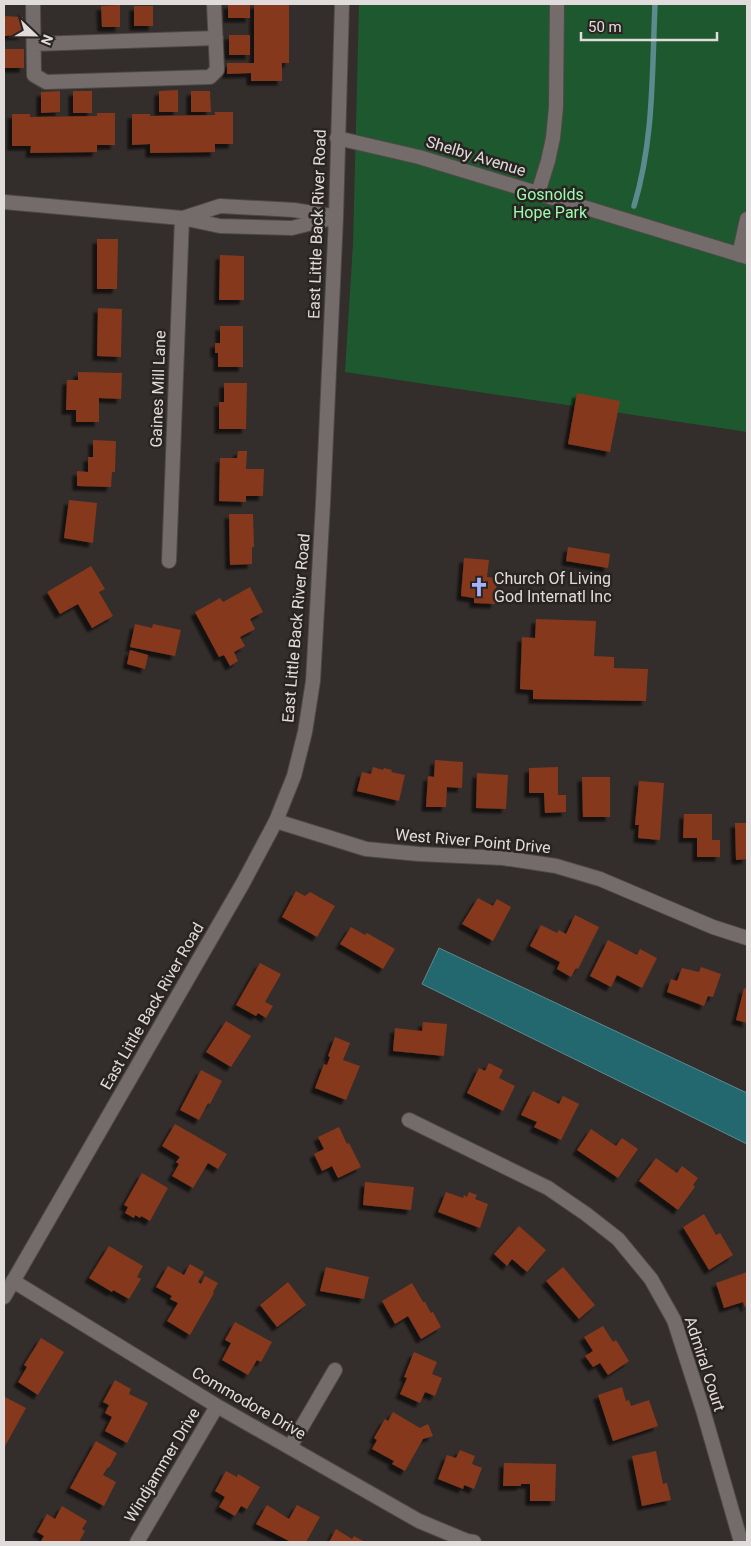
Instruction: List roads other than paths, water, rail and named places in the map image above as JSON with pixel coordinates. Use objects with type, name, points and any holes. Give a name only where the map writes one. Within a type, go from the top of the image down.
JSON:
[{"type":"street","points":[[33,4],[34,75],[46,82],[210,77],[217,70],[214,4]]},
{"type":"street","name":"East Little Back River Road","points":[[4,1297],[244,883],[276,821],[294,776],[305,732],[313,681],[336,217],[342,4]]},
{"type":"street","points":[[538,193],[554,138],[558,4]]},
{"type":"street","points":[[34,44],[216,38]]},
{"type":"street","name":"Shelby Avenue","points":[[337,138],[399,152],[743,256]]},
{"type":"street","points":[[4,202],[182,218],[220,226],[292,228],[336,217]]},
{"type":"street","points":[[182,218],[220,206],[294,210],[336,217]]},
{"type":"street","name":"Gaines Mill Lane","points":[[169,561],[182,218]]},
{"type":"street","points":[[743,256],[747,219]]},
{"type":"street","name":"West River Point Drive","points":[[276,821],[366,849],[419,854],[503,858],[556,866],[600,879],[712,927],[747,938]]},
{"type":"street","name":"Admiral Court","points":[[409,1120],[548,1188],[618,1239],[651,1279],[674,1320],[703,1410],[741,1542]]},
{"type":"street","name":"Commodore Drive","points":[[13,1282],[218,1406],[419,1521],[467,1541],[474,1542]]},
{"type":"street","points":[[290,1447],[336,1370]]},
{"type":"street","name":"Windjammer Drive","points":[[137,1542],[218,1406]]},
{"type":"water","points":[[439,948],[747,1093],[747,1144],[422,984]]},
{"type":"waterway","points":[[634,206],[641,181],[649,131],[655,4]]},
{"type":"place","name":"Church Of Living God Internatl Inc","points":[[479,587]]},
{"type":"park label","name":"Gosnolds Hope Park","points":[[550,203]]}]
